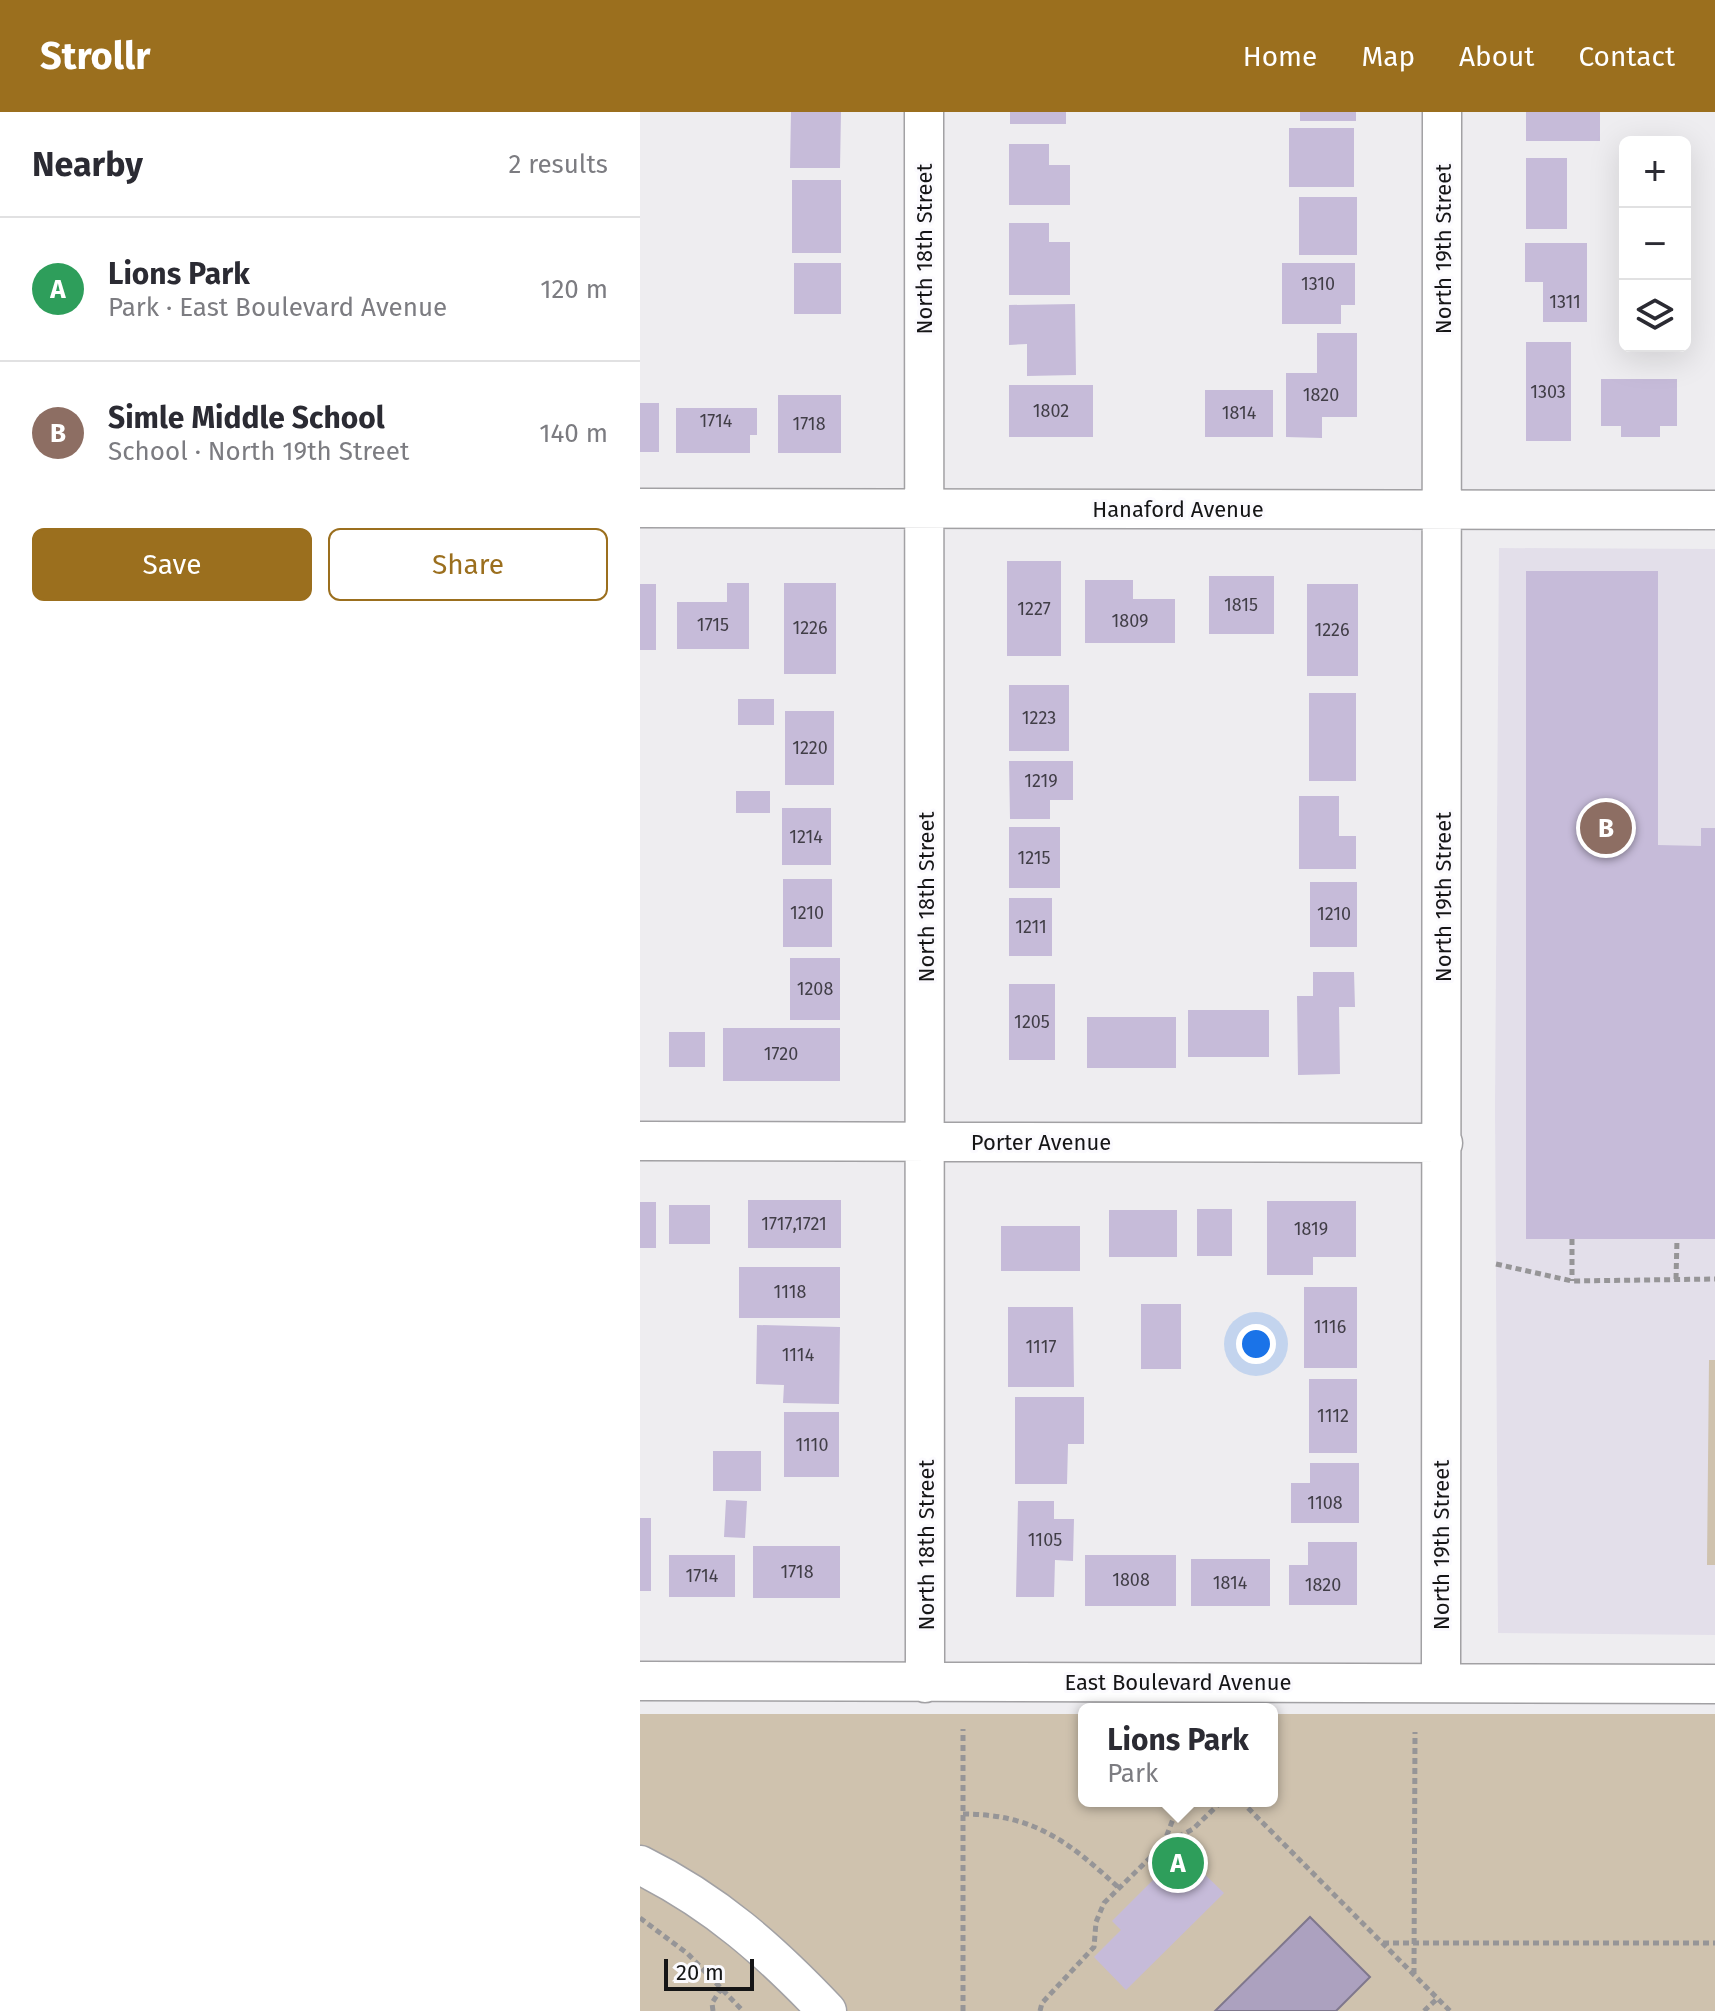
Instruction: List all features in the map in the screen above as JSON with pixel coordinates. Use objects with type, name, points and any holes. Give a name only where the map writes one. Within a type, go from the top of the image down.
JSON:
[{"type":"street","name":"North 18th Street","points":[[924,112],[925,1683]]},
{"type":"street","name":"North 19th Street","points":[[1441,1682],[1442,112]]},
{"type":"street","name":"Hanaford Avenue","points":[[640,508],[1715,510]]},
{"type":"street","name":"Porter Avenue","points":[[640,1141],[1443,1143]]},
{"type":"street","name":"East Boulevard Avenue","points":[[640,1681],[1715,1684]]},
{"type":"street","points":[[640,1865],[731,1919],[781,1962],[827,2011]]},
{"type":"path","points":[[1572,1239],[1572,1281]]},
{"type":"path","points":[[1676,1279],[1677,1239]]},
{"type":"path","points":[[1496,1264],[1572,1281],[1715,1279]]},
{"type":"path","points":[[963,1729],[963,2011]]},
{"type":"path","points":[[1414,1974],[1415,1732]]},
{"type":"path","points":[[1163,1845],[1177,1807]]},
{"type":"path","points":[[1040,2011],[1042,2003],[1094,1947],[1099,1911],[1163,1845],[1193,1829],[1216,1807]]},
{"type":"path","points":[[1247,1807],[1450,2011]]},
{"type":"path","points":[[963,1814],[998,1815],[1044,1829],[1076,1849],[1119,1888]]},
{"type":"path","points":[[640,1918],[671,1939],[743,2011]]},
{"type":"path","points":[[1383,1943],[1715,1943]]},
{"type":"path","points":[[713,2011],[712,2003],[721,1989]]},
{"type":"path","points":[[1424,2011],[1438,1998]]},
{"type":"shaded area","points":[[1499,548],[1715,549],[1715,1635],[1498,1633],[1495,1107]]},
{"type":"shaded area","points":[[1709,1360],[1715,1360],[1715,1565],[1707,1565]]},
{"type":"shaded area","points":[[640,1714],[1078,1714],[1078,1807],[1278,1807],[1278,1714],[1715,1714],[1715,2011],[640,2011]]},
{"type":"shaded area","points":[[1310,1917],[1370,1977],[1336,2011],[1215,2011]]},
{"type":"building","points":[[791,112],[841,112],[840,168],[790,168]]},
{"type":"building","points":[[1010,112],[1066,112],[1066,124],[1010,124]]},
{"type":"building","points":[[1300,112],[1356,112],[1356,121],[1300,121]]},
{"type":"building","points":[[1526,112],[1600,112],[1600,141],[1526,141]]},
{"type":"building","points":[[1289,128],[1354,128],[1354,187],[1289,187]]},
{"type":"building","points":[[1009,144],[1049,144],[1049,165],[1070,165],[1070,205],[1009,205]]},
{"type":"building","points":[[1526,158],[1567,158],[1567,229],[1526,229]]},
{"type":"building","points":[[792,180],[841,180],[841,253],[792,253]]},
{"type":"building","points":[[1299,197],[1357,197],[1357,255],[1299,255]]},
{"type":"building","points":[[1009,223],[1049,223],[1049,242],[1070,242],[1070,295],[1009,295]]},
{"type":"building","points":[[1525,243],[1587,243],[1587,322],[1543,322],[1543,282],[1525,282]]},
{"type":"building","points":[[794,263],[841,263],[841,314],[794,314]]},
{"type":"building","points":[[1282,263],[1355,263],[1355,305],[1341,305],[1341,324],[1282,324]]},
{"type":"building","points":[[1075,304],[1076,375],[1027,376],[1027,344],[1009,345],[1009,305]]},
{"type":"building","points":[[1317,333],[1357,333],[1357,417],[1322,417],[1322,438],[1286,437],[1286,373],[1317,373]]},
{"type":"building","points":[[1526,342],[1571,342],[1571,441],[1526,441]]},
{"type":"building","points":[[1601,379],[1677,379],[1677,426],[1660,426],[1660,437],[1621,437],[1621,426],[1601,426]]},
{"type":"building","points":[[1009,385],[1093,385],[1093,437],[1009,437]]},
{"type":"building","points":[[1205,390],[1273,390],[1273,437],[1205,437]]},
{"type":"building","points":[[778,395],[841,395],[841,453],[778,453]]},
{"type":"building","points":[[640,403],[659,403],[659,452],[640,452]]},
{"type":"building","points":[[676,408],[757,408],[757,435],[750,435],[750,453],[676,453]]},
{"type":"building","points":[[1007,561],[1061,561],[1061,656],[1007,656]]},
{"type":"building","points":[[1526,571],[1658,571],[1658,845],[1701,846],[1701,828],[1715,828],[1715,1239],[1526,1239]]},
{"type":"building","points":[[1209,576],[1274,576],[1274,634],[1209,634]]},
{"type":"building","points":[[1085,580],[1133,580],[1133,599],[1175,599],[1175,643],[1085,643]]},
{"type":"building","points":[[727,583],[749,583],[749,649],[677,649],[677,602],[727,602]]},
{"type":"building","points":[[784,583],[836,583],[836,674],[784,674]]},
{"type":"building","points":[[640,584],[656,584],[656,650],[640,650]]},
{"type":"building","points":[[1307,584],[1358,584],[1358,676],[1307,676]]},
{"type":"building","points":[[1009,685],[1069,685],[1069,751],[1009,751]]},
{"type":"building","points":[[1309,693],[1356,693],[1356,781],[1309,781]]},
{"type":"building","points":[[738,699],[774,699],[774,725],[738,725]]},
{"type":"building","points":[[785,711],[834,711],[834,785],[785,785]]},
{"type":"building","points":[[1009,761],[1073,761],[1073,800],[1050,800],[1050,819],[1010,819]]},
{"type":"building","points":[[736,791],[770,791],[770,813],[736,813]]},
{"type":"building","points":[[1299,796],[1339,796],[1339,836],[1356,836],[1356,869],[1299,869]]},
{"type":"building","points":[[782,808],[831,808],[831,865],[782,865]]},
{"type":"building","points":[[1009,827],[1060,827],[1060,888],[1009,888]]},
{"type":"building","points":[[783,879],[832,879],[832,947],[783,947]]},
{"type":"building","points":[[1310,882],[1357,882],[1357,947],[1310,947]]},
{"type":"building","points":[[1009,898],[1052,898],[1052,956],[1009,956]]},
{"type":"building","points":[[790,958],[840,958],[840,1020],[790,1020]]},
{"type":"building","points":[[1313,972],[1354,972],[1355,1007],[1339,1007],[1340,1074],[1298,1075],[1297,996],[1313,996]]},
{"type":"building","points":[[1009,984],[1055,984],[1055,1060],[1009,1060]]},
{"type":"building","points":[[1188,1010],[1269,1010],[1269,1057],[1188,1057]]},
{"type":"building","points":[[1087,1017],[1176,1017],[1176,1068],[1087,1068]]},
{"type":"building","points":[[723,1028],[840,1028],[840,1081],[723,1081]]},
{"type":"building","points":[[669,1032],[705,1032],[705,1067],[669,1067]]},
{"type":"building","points":[[748,1200],[841,1200],[841,1248],[748,1248]]},
{"type":"building","points":[[1267,1201],[1356,1201],[1356,1257],[1313,1257],[1313,1275],[1267,1275]]},
{"type":"building","points":[[640,1202],[656,1202],[656,1248],[640,1248]]},
{"type":"building","points":[[669,1205],[710,1205],[710,1244],[669,1244]]},
{"type":"building","points":[[1197,1209],[1232,1209],[1232,1256],[1197,1256]]},
{"type":"building","points":[[1109,1210],[1177,1210],[1177,1257],[1109,1257]]},
{"type":"building","points":[[1001,1226],[1080,1226],[1080,1271],[1001,1271]]},
{"type":"building","points":[[739,1267],[840,1267],[840,1318],[739,1318]]},
{"type":"building","points":[[1304,1287],[1357,1287],[1357,1368],[1304,1368]]},
{"type":"building","points":[[1141,1304],[1181,1304],[1181,1369],[1141,1369]]},
{"type":"building","points":[[1008,1307],[1073,1307],[1074,1387],[1008,1387]]},
{"type":"building","points":[[757,1325],[840,1327],[839,1404],[783,1403],[784,1385],[756,1384]]},
{"type":"building","points":[[1309,1379],[1357,1379],[1357,1453],[1309,1453]]},
{"type":"building","points":[[1015,1397],[1084,1397],[1084,1444],[1068,1444],[1067,1484],[1015,1484]]},
{"type":"building","points":[[784,1412],[839,1412],[839,1477],[784,1477]]},
{"type":"building","points":[[713,1451],[761,1451],[761,1491],[713,1491]]},
{"type":"building","points":[[1310,1463],[1359,1463],[1359,1523],[1291,1523],[1291,1483],[1310,1483]]},
{"type":"building","points":[[726,1500],[747,1501],[745,1538],[724,1537]]},
{"type":"building","points":[[1018,1501],[1054,1501],[1054,1519],[1074,1519],[1073,1561],[1055,1560],[1054,1597],[1016,1597]]},
{"type":"building","points":[[640,1518],[651,1518],[651,1591],[640,1591]]},
{"type":"building","points":[[1308,1542],[1357,1542],[1357,1605],[1289,1605],[1289,1565],[1308,1565]]},
{"type":"building","points":[[753,1546],[840,1546],[840,1598],[753,1598]]},
{"type":"building","points":[[669,1555],[735,1555],[735,1597],[669,1597]]},
{"type":"building","points":[[1085,1555],[1176,1555],[1176,1606],[1085,1606]]},
{"type":"building","points":[[1191,1559],[1270,1559],[1270,1606],[1191,1606]]},
{"type":"building","points":[[1191,1861],[1224,1893],[1126,1990],[1094,1957],[1121,1930],[1112,1921],[1154,1879],[1164,1889]]},
{"type":"place","name":"Simle Middle School","points":[[1606,828]]},
{"type":"place","name":"Lions Park","points":[[1178,1863]]}]
